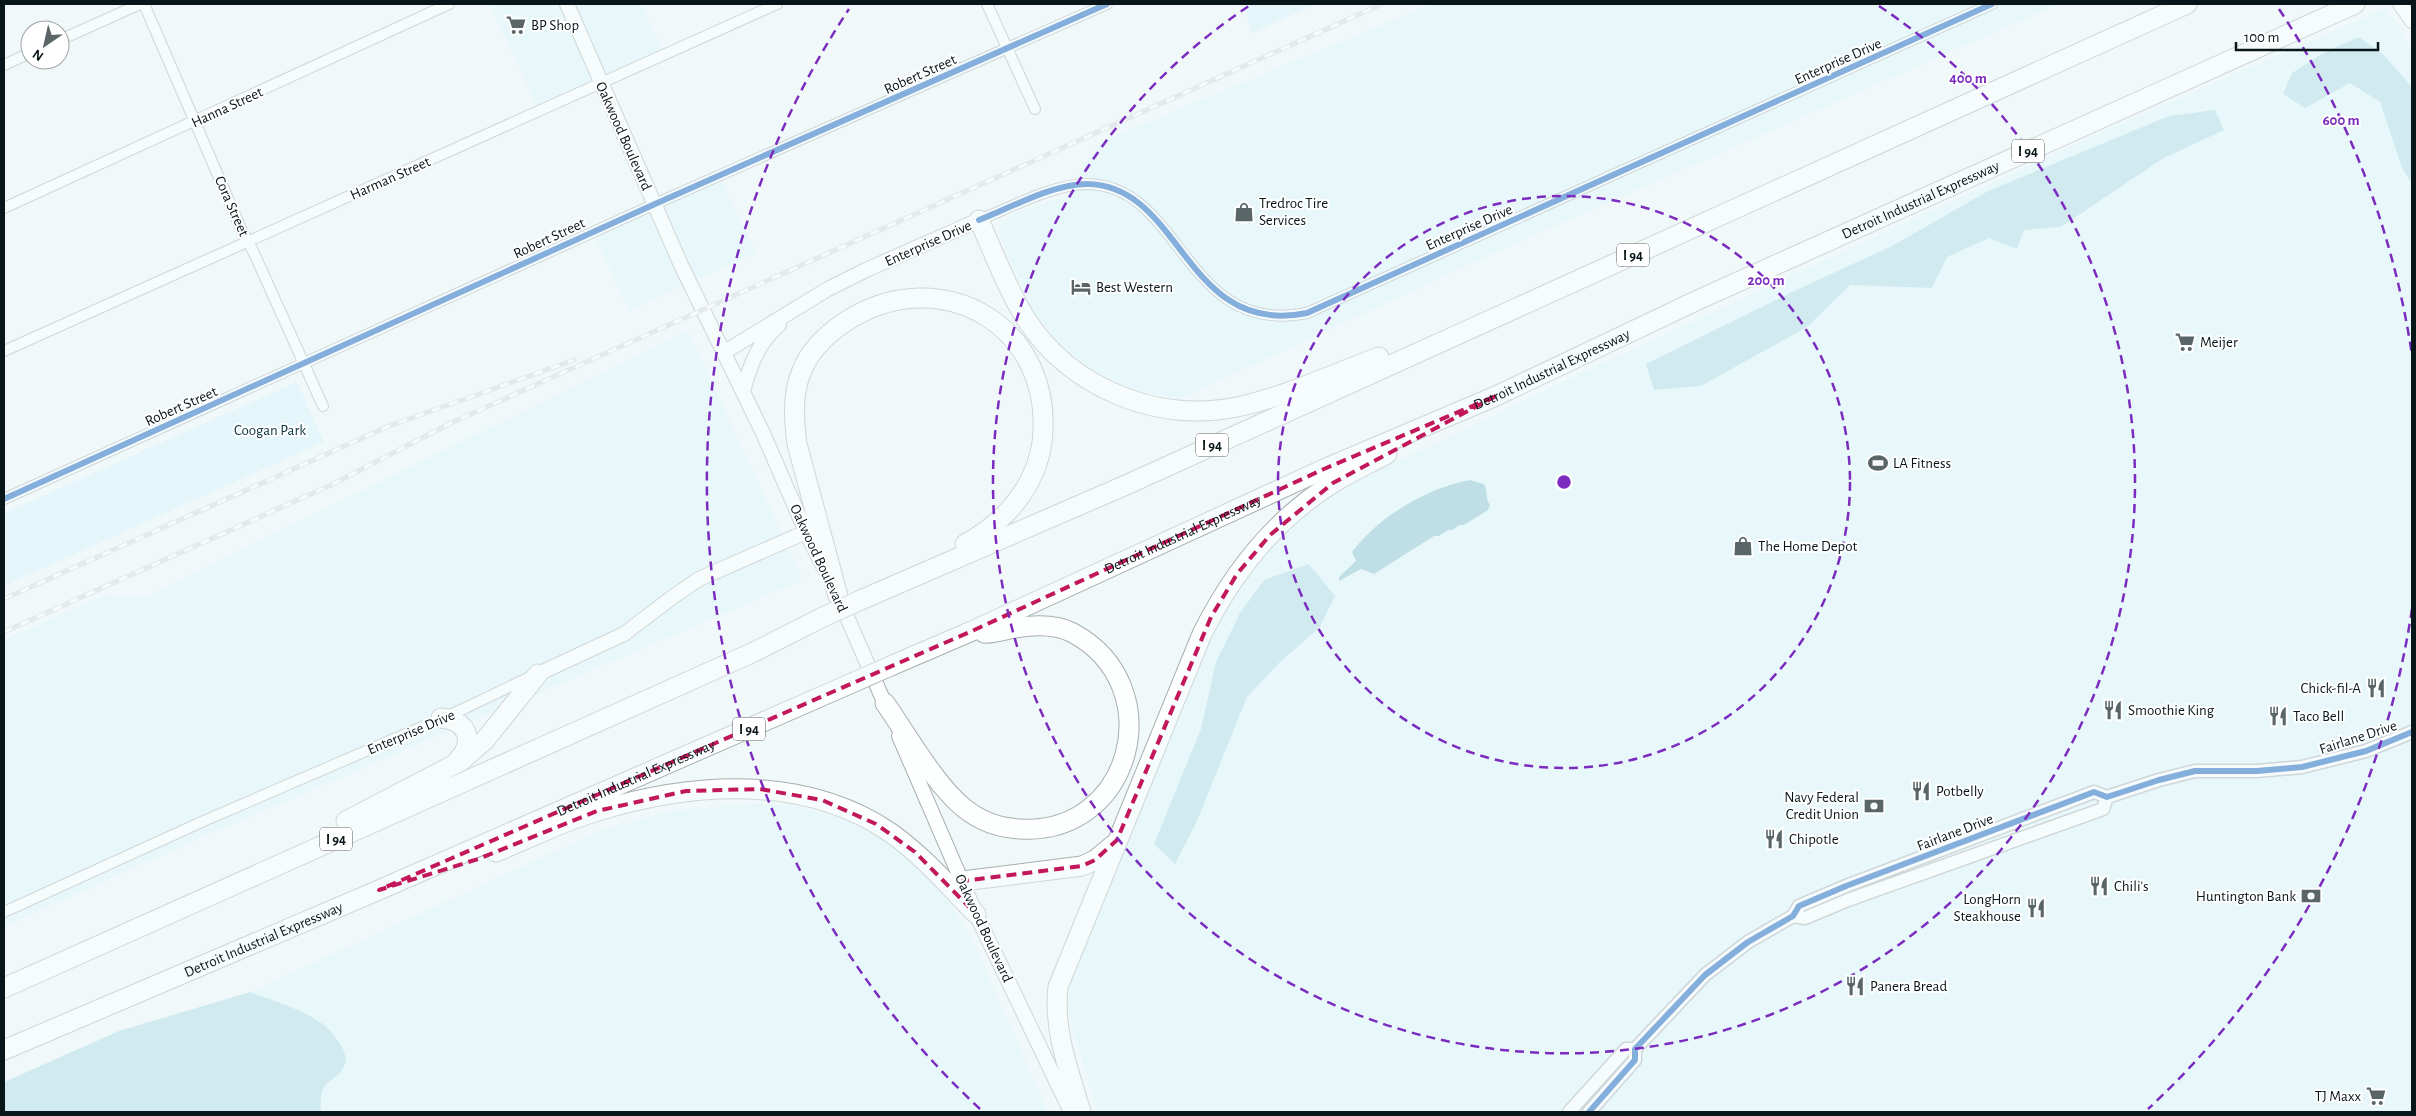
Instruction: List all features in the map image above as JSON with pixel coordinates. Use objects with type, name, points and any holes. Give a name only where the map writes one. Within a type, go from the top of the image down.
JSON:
[{"type":"highway","name":"I 94","points":[[4,988],[754,652],[863,599],[1126,485],[2187,4]]},
{"type":"highway","name":"Detroit Industrial Expressway","points":[[4,1050],[378,890],[972,631],[1324,469],[1496,396],[1700,299],[2355,4]]},
{"type":"highway","points":[[979,220],[1015,300],[1027,320],[1055,353],[1077,372],[1101,387],[1127,399],[1164,409],[1212,411],[1261,400],[1388,353],[1468,319],[1521,305]]},
{"type":"highway","points":[[838,596],[797,444],[794,419],[796,395],[801,372],[813,351],[831,332],[853,317],[878,304],[907,298],[935,299],[968,306],[993,320],[1016,340],[1031,365],[1041,395],[1044,422],[1041,449],[1032,479],[1016,503],[997,523],[982,534],[937,558],[902,583]]},
{"type":"highway","points":[[1081,1112],[1061,1043],[1057,1014],[1058,987],[1202,634],[1220,600],[1253,554],[1288,517],[1333,483],[1496,396]]},
{"type":"highway","points":[[885,703],[945,790],[965,810],[980,818],[1013,828],[1040,828],[1067,821],[1093,805],[1115,779],[1124,760],[1129,743],[1130,726],[1126,699],[1110,666],[1091,646],[1072,633],[1059,628],[1022,627],[986,634],[972,631]]},
{"type":"highway","points":[[69,958],[450,769],[485,740],[538,674]]},
{"type":"highway","points":[[441,718],[451,719],[459,723],[467,735],[464,751],[450,769]]},
{"type":"highway","points":[[378,890],[478,859],[597,811],[651,797],[686,791],[746,789],[790,793],[814,798],[847,809],[876,824],[915,852],[976,914]]},
{"type":"highway","points":[[963,881],[1082,866],[1095,860],[1117,840]]},
{"type":"main road","name":"Oakwood Boulevard","points":[[567,4],[601,84],[723,353],[743,391],[806,532],[838,596],[976,914],[1071,1112]]},
{"type":"main road","points":[[2400,4],[2412,21]]},
{"type":"main road","name":"Enterprise Drive","points":[[723,353],[828,289],[979,220]]},
{"type":"main road","points":[[743,391],[752,363],[761,345],[774,330],[806,304]]},
{"type":"main road","name":"Enterprise Drive","points":[[538,674],[624,634],[699,579],[806,532]]},
{"type":"street","points":[[70,36],[142,4]]},
{"type":"street","name":"Cora Street","points":[[142,4],[323,406]]},
{"type":"street","name":"Hanna Street","points":[[4,208],[196,122],[449,4]]},
{"type":"street","name":"Harman Street","points":[[4,351],[777,4]]},
{"type":"street","points":[[987,4],[1035,109]]},
{"type":"street","name":"Robert Street","points":[[4,499],[655,204],[1107,4]]},
{"type":"street","name":"Enterprise Drive","points":[[979,220],[1068,186],[1087,184],[1109,187],[1128,195],[1142,208],[1209,286],[1231,303],[1248,311],[1268,316],[1302,314],[1992,4]]},
{"type":"street","points":[[4,65],[20,58]]},
{"type":"street","name":"Enterprise Drive","points":[[4,912],[538,674]]},
{"type":"street","name":"Fairlane Drive","points":[[1569,1112],[1626,1050],[1634,1049],[1705,975],[1748,942],[1793,916],[1799,906],[1880,873],[2094,792],[2107,797],[2159,780],[2195,772],[2257,771],[2302,767],[2366,751],[2412,732]]},
{"type":"street","name":"Fairlane Drive","points":[[1793,916],[1805,918],[1848,900],[2103,809],[2107,797]]},
{"type":"street","name":"Fairlane Drive","points":[[1589,1112],[1635,1060],[1634,1049]]},
{"type":"highlighted area","points":[[1496,396],[1333,483],[1270,535],[1237,574],[1211,617],[1117,840],[1095,860],[1082,866],[963,881],[976,914],[915,852],[876,824],[822,800],[760,789],[686,791],[597,811],[478,859],[379,890],[972,631],[1324,469]]},
{"type":"shaded area","points":[[490,4],[642,4],[664,54],[539,111]]},
{"type":"shaded area","points":[[1432,4],[2059,4],[1494,253],[1180,399],[1134,390],[1090,369],[1058,343],[1032,310],[1001,238],[999,226],[1015,213],[1065,197],[1083,166],[1102,141]]},
{"type":"shaded area","points":[[2386,8],[2412,48],[2412,1112],[1098,1112],[1070,1022],[1067,998],[1075,964],[1215,624],[1234,591],[1260,558],[1286,530],[1315,506],[1348,485],[1592,368],[2084,140]]},
{"type":"shaded area","points":[[2359,37],[2384,55],[2412,87],[2412,184],[2402,168],[2380,102],[2350,83],[2305,108],[2283,94],[2292,73],[2325,52]]},
{"type":"shaded area","points":[[2215,110],[2224,130],[2162,159],[2061,227],[2024,230],[2017,249],[1989,238],[1947,257],[1932,288],[1850,285],[1807,327],[1701,386],[1654,390],[1646,364],[1790,293],[1892,246],[1988,191],[2169,116]]},
{"type":"shaded area","points":[[720,177],[756,252],[629,311],[593,232]]},
{"type":"shaded area","points":[[688,330],[803,580],[207,835],[4,927],[4,640],[104,595],[146,597]]},
{"type":"shaded area","points":[[1470,480],[1484,484],[1490,505],[1488,510],[1464,525],[1459,525],[1439,536],[1434,536],[1374,574],[1361,569],[1339,581],[1339,577],[1356,561],[1352,552],[1363,539],[1390,516],[1421,497]]},
{"type":"shaded area","points":[[1309,564],[1335,596],[1319,628],[1279,663],[1247,697],[1197,821],[1175,864],[1154,844],[1201,729],[1216,662],[1240,613],[1264,580]]},
{"type":"shaded area","points":[[751,804],[792,805],[841,818],[887,839],[924,871],[952,906],[974,943],[1048,1112],[4,1112],[4,1091],[250,992],[601,830],[671,811]]},
{"type":"shaded area","points":[[250,992],[298,1010],[316,1019],[334,1035],[340,1044],[345,1056],[345,1064],[337,1076],[328,1082],[322,1092],[321,1112],[4,1112],[4,1082],[119,1031]]},
{"type":"green space","points":[[1245,4],[1315,4],[1251,34]]},
{"type":"green space","name":"Coogan Park","points":[[297,382],[324,442],[4,586],[4,513]]},
{"type":"railway","points":[[4,632],[333,484],[451,423],[1382,4]]},
{"type":"railway","points":[[4,599],[389,426],[574,360]]},
{"type":"cycle path","points":[[4,499],[655,204],[1107,4]]},
{"type":"cycle path","points":[[979,220],[1046,192],[1074,185],[1087,184],[1119,191],[1145,208],[1209,283],[1234,304],[1266,315],[1307,313],[1992,4]]},
{"type":"cycle path","points":[[1589,1112],[1635,1060],[1635,1049],[1705,975],[1748,942],[1793,916],[1799,906],[1846,886],[2094,792],[2107,797],[2159,780],[2195,771],[2257,771],[2302,767],[2366,751],[2412,732]]},
{"type":"place","name":"BP Shop","points":[[516,25]]},
{"type":"place","name":"Tredroc Tire Services","points":[[1244,212]]},
{"type":"place","name":"Best Western","points":[[1081,287]]},
{"type":"place","name":"Meijer","points":[[2185,342]]},
{"type":"place","name":"LA Fitness","points":[[1878,463]]},
{"type":"place","name":"The Home Depot","points":[[1743,546]]},
{"type":"place","name":"Chick-fil-A","points":[[2376,688]]},
{"type":"place","name":"Smoothie King","points":[[2113,710]]},
{"type":"place","name":"Taco Bell","points":[[2278,716]]},
{"type":"place","name":"Potbelly","points":[[1921,791]]},
{"type":"place","name":"Navy Federal Credit Union","points":[[1874,806]]},
{"type":"place","name":"Chipotle","points":[[1774,839]]},
{"type":"place","name":"Chili's","points":[[2099,886]]},
{"type":"place","name":"Huntington Bank","points":[[2311,896]]},
{"type":"place","name":"LongHorn Steakhouse","points":[[2036,908]]},
{"type":"place","name":"Panera Bread","points":[[1855,986]]},
{"type":"place","name":"TJ Maxx","points":[[2376,1096]]}]
